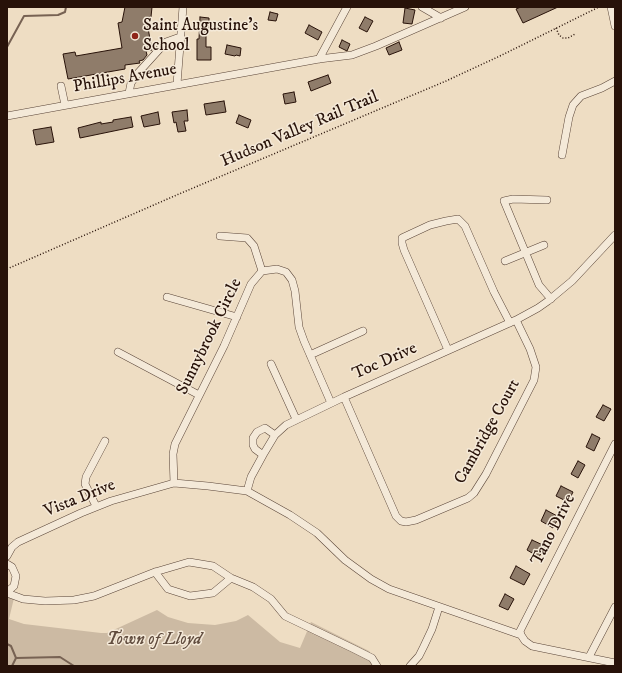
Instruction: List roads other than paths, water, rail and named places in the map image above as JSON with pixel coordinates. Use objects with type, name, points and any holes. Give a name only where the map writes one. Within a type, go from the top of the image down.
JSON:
[{"type":"street","points":[[176,84],[183,7]]},
{"type":"street","points":[[318,59],[347,7]]},
{"type":"street","points":[[422,7],[440,18]]},
{"type":"street","name":"Phillips Avenue","points":[[7,116],[176,84],[318,59],[352,55],[465,7]]},
{"type":"street","points":[[611,7],[615,26]]},
{"type":"street","points":[[129,93],[131,83],[138,73],[170,40],[180,37]]},
{"type":"street","points":[[562,155],[569,117],[573,105],[581,96],[615,80]]},
{"type":"street","points":[[61,86],[65,105]]},
{"type":"street","points":[[547,200],[513,198],[504,201],[539,285],[551,299]]},
{"type":"street","points":[[448,350],[402,243],[402,238],[430,225],[458,219],[465,226],[513,321]]},
{"type":"street","name":"Toc Drive","points":[[247,492],[251,477],[263,455],[275,435],[286,424],[513,321],[551,299],[572,281],[615,235]]},
{"type":"street","points":[[220,236],[246,238],[254,246],[262,272]]},
{"type":"street","points":[[505,261],[544,245]]},
{"type":"street","name":"Sunnybrook Circle","points":[[174,483],[173,454],[175,444],[237,317],[251,284],[262,272],[277,269],[286,272],[292,280],[295,291],[299,327],[331,403]]},
{"type":"street","points":[[167,297],[237,317]]},
{"type":"street","name":"Cambridge Court","points":[[344,397],[396,516],[401,521],[406,522],[416,520],[468,498],[474,493],[486,474],[534,380],[536,367],[530,348],[513,321]]},
{"type":"street","points":[[310,355],[363,331]]},
{"type":"street","points":[[118,352],[199,395]]},
{"type":"street","points":[[271,364],[296,419]]},
{"type":"street","points":[[263,455],[253,446],[253,438],[257,432],[265,428],[275,435]]},
{"type":"street","points":[[96,506],[85,484],[86,477],[105,441]]},
{"type":"street","name":"Tano Drive","points":[[520,633],[615,444]]},
{"type":"street","points":[[174,483],[247,492],[290,515],[317,533],[345,560],[371,579],[389,589],[520,633],[525,642],[532,646],[615,663]]},
{"type":"street","name":"Vista Drive","points":[[7,556],[12,547],[18,542],[96,506],[174,483]]},
{"type":"street","points":[[7,564],[12,568],[16,576],[14,586],[7,593],[23,599],[46,601],[74,600],[94,596],[155,572],[189,562],[213,566],[231,578],[253,587],[271,599],[285,616],[372,658],[377,666]]},
{"type":"street","points":[[155,572],[168,589],[190,596],[213,593],[231,578]]},
{"type":"street","points":[[410,666],[419,656],[424,646],[432,629],[439,607]]},
{"type":"street","points":[[589,658],[615,607]]},
{"type":"waterway","points":[[7,47],[24,16],[58,15],[65,12],[66,7]]},
{"type":"waterway","points":[[7,644],[11,646],[16,658],[12,666]]},
{"type":"waterway","points":[[16,658],[60,657],[74,666]]},
{"type":"place","name":"Saint Augustine's School","points":[[135,36]]},
{"type":"park label","name":"Town of Lloyd","points":[[154,640]]}]
